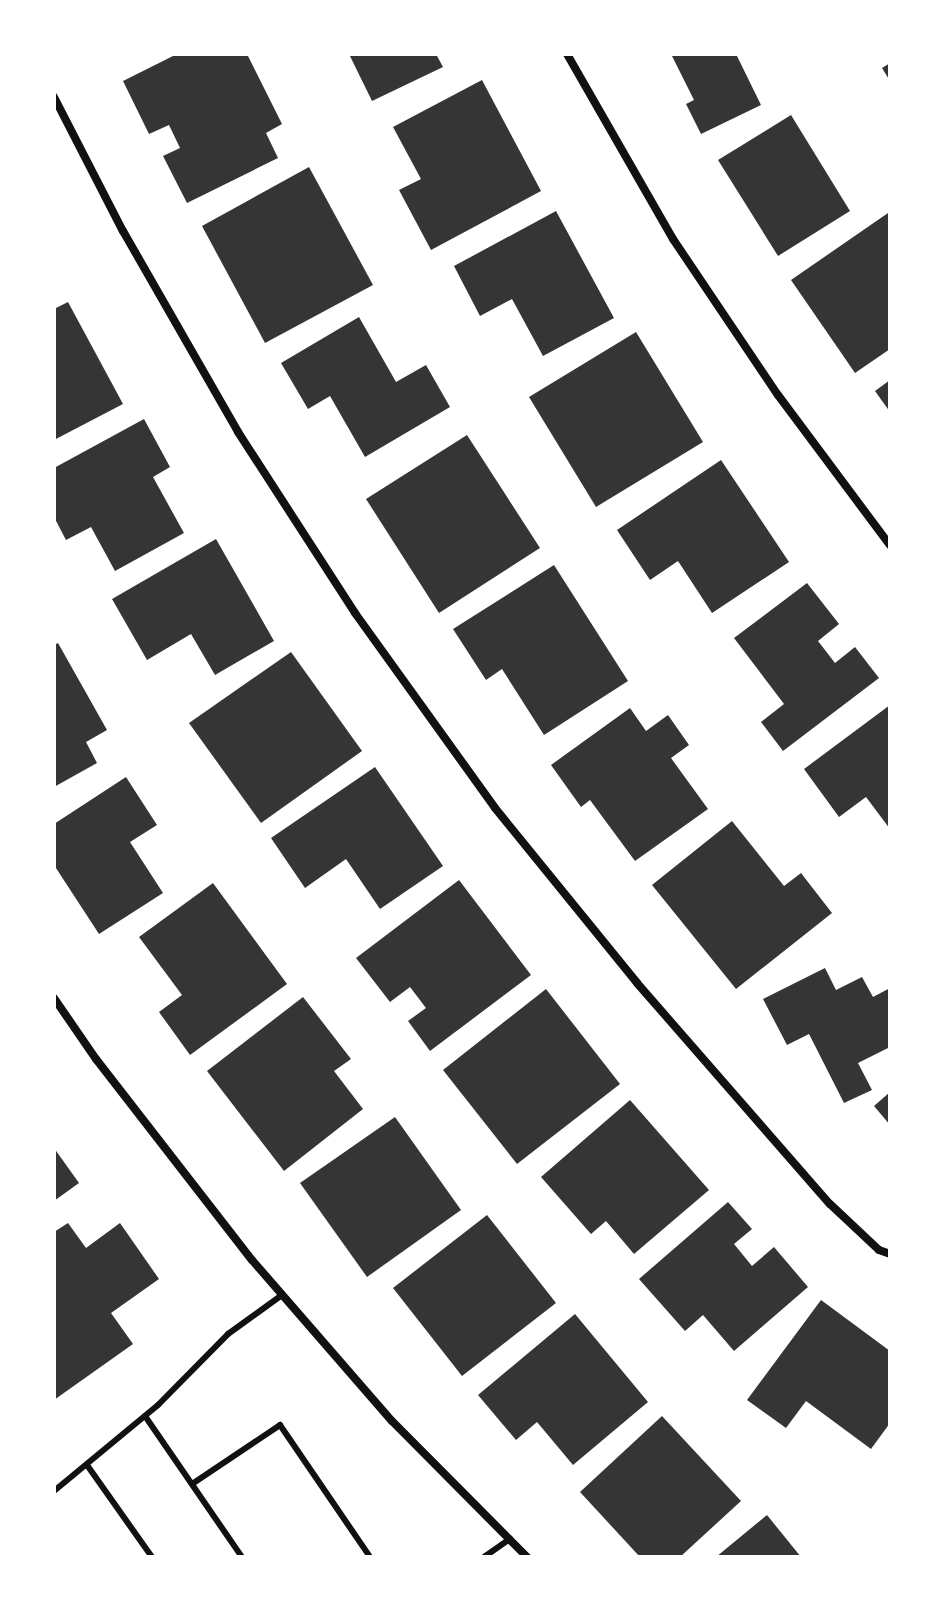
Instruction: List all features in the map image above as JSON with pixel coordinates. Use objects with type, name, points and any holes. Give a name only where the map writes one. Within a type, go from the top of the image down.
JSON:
[{"type":"street","points":[[567,54],[673,239],[778,395],[890,545]]},
{"type":"street","points":[[54,97],[123,231],[238,432],[363,625],[495,808],[637,983],[830,1204],[879,1250],[890,1254]]},
{"type":"street","points":[[54,998],[106,1072],[282,1295],[392,1421],[527,1557]]},
{"type":"lane","points":[[54,1491],[145,1416],[228,1334],[282,1295]]},
{"type":"lane","points":[[145,1416],[242,1557]]},
{"type":"lane","points":[[192,1484],[280,1425],[370,1557]]},
{"type":"lane","points":[[87,1465],[152,1557]]},
{"type":"lane","points":[[484,1557],[510,1539]]},
{"type":"building","points":[[177,54],[247,54],[282,124],[266,133],[278,158],[187,203],[163,156],[180,148],[169,125],[149,134],[123,81]]},
{"type":"building","points":[[349,54],[436,54],[443,67],[372,101]]},
{"type":"building","points":[[671,54],[736,54],[761,105],[701,134],[686,104],[694,100]]},
{"type":"building","points":[[890,63],[890,81],[882,68]]},
{"type":"building","points":[[482,80],[541,191],[431,250],[399,190],[421,179],[393,127]]},
{"type":"building","points":[[791,115],[850,211],[778,256],[718,160]]},
{"type":"building","points":[[309,167],[373,285],[265,343],[202,226]]},
{"type":"building","points":[[556,211],[614,318],[543,356],[512,299],[480,316],[454,266]]},
{"type":"building","points":[[888,213],[890,349],[855,373],[791,280]]},
{"type":"building","points":[[68,302],[123,404],[54,440],[54,309]]},
{"type":"building","points":[[359,317],[396,382],[426,365],[450,407],[365,457],[330,396],[308,409],[281,363]]},
{"type":"building","points":[[636,332],[703,442],[596,507],[529,397]]},
{"type":"building","points":[[890,380],[890,412],[875,391]]},
{"type":"building","points":[[144,419],[170,467],[153,477],[184,533],[115,571],[91,527],[66,540],[54,517],[54,468]]},
{"type":"building","points":[[467,435],[540,548],[439,613],[366,499]]},
{"type":"building","points":[[721,460],[789,562],[712,613],[678,561],[650,580],[617,530]]},
{"type":"building","points":[[216,539],[274,641],[215,675],[191,634],[147,660],[112,599]]},
{"type":"building","points":[[554,565],[628,681],[544,735],[502,669],[486,680],[453,629]]},
{"type":"building","points":[[807,583],[839,624],[818,641],[835,663],[855,647],[879,678],[783,751],[761,722],[784,704],[734,638]]},
{"type":"building","points":[[58,643],[107,730],[86,742],[97,763],[54,787],[54,645]]},
{"type":"building","points":[[291,652],[362,751],[261,823],[189,723]]},
{"type":"building","points":[[890,705],[890,829],[866,797],[839,817],[804,769]]},
{"type":"building","points":[[630,708],[646,731],[668,715],[689,745],[671,758],[708,809],[635,861],[590,800],[581,807],[551,765]]},
{"type":"building","points":[[375,767],[443,866],[380,909],[346,859],[305,888],[271,838]]},
{"type":"building","points":[[126,777],[157,825],[130,842],[163,893],[99,934],[54,865],[54,824]]},
{"type":"building","points":[[732,821],[784,886],[801,873],[832,913],[736,989],[652,885]]},
{"type":"building","points":[[459,880],[531,975],[430,1051],[408,1021],[426,1008],[410,987],[390,1002],[356,958]]},
{"type":"building","points":[[213,883],[287,984],[190,1055],[159,1012],[182,995],[139,937]]},
{"type":"building","points":[[825,968],[836,990],[862,977],[873,997],[890,988],[890,1047],[858,1063],[872,1090],[844,1103],[809,1034],[787,1045],[763,999]]},
{"type":"building","points":[[546,989],[620,1084],[517,1164],[443,1070]]},
{"type":"building","points":[[303,997],[351,1059],[334,1071],[363,1109],[284,1171],[207,1071]]},
{"type":"building","points":[[890,1092],[890,1125],[874,1106]]},
{"type":"building","points":[[630,1100],[709,1190],[634,1254],[606,1221],[591,1234],[541,1177]]},
{"type":"building","points":[[395,1117],[461,1210],[367,1277],[300,1183]]},
{"type":"building","points":[[54,1148],[79,1183],[54,1201]]},
{"type":"building","points":[[728,1202],[752,1229],[734,1244],[752,1266],[774,1247],[808,1287],[734,1351],[703,1315],[685,1331],[639,1279]]},
{"type":"building","points":[[487,1215],[556,1303],[462,1376],[393,1288]]},
{"type":"building","points":[[68,1223],[86,1248],[120,1223],[159,1279],[111,1313],[133,1344],[54,1400],[54,1232]]},
{"type":"building","points":[[821,1300],[890,1351],[890,1423],[871,1449],[806,1401],[786,1428],[747,1400]]},
{"type":"building","points":[[575,1314],[648,1402],[573,1465],[537,1422],[516,1440],[478,1395]]},
{"type":"building","points":[[662,1416],[741,1501],[680,1557],[640,1557],[580,1492]]},
{"type":"building","points":[[767,1515],[801,1557],[716,1557]]}]
